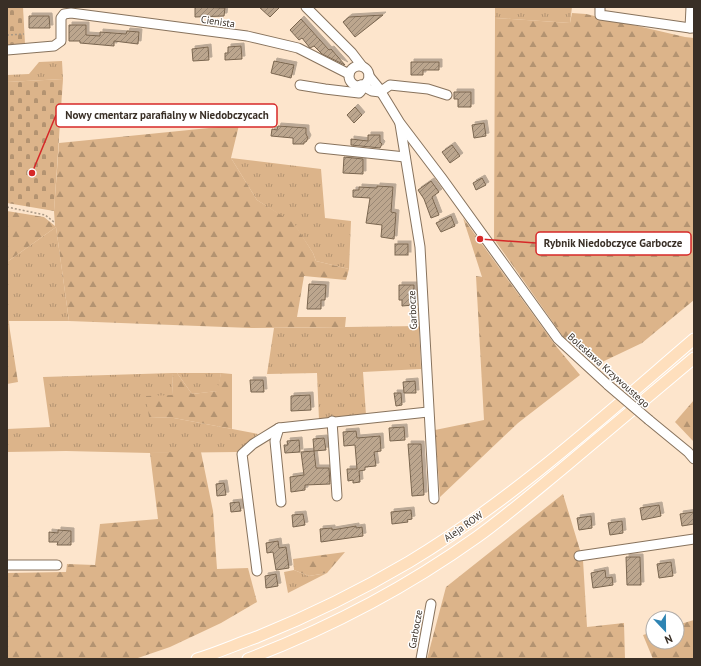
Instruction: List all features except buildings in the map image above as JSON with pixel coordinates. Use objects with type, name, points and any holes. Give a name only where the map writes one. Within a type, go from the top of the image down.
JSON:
[{"type":"main road","name":"Aleja ROW","points":[[197,659],[288,624],[342,599],[408,562],[462,527],[520,485],[694,339]]},
{"type":"main road","name":"Aleja ROW","points":[[248,659],[329,624],[391,592],[477,537],[524,500],[694,358]]},
{"type":"street","points":[[300,85],[359,93],[361,91],[361,86],[367,82],[369,76],[367,70],[352,53],[306,7]]},
{"type":"street","points":[[600,7],[600,15],[692,28],[691,7]]},
{"type":"street","name":"Cienista","points":[[7,50],[54,46],[61,41],[61,18],[64,14],[71,13],[247,36],[298,48],[351,71]]},
{"type":"street","points":[[341,43],[350,61],[351,71],[349,77],[352,83],[358,86],[380,92],[390,85],[428,89],[447,95]]},
{"type":"street","points":[[351,71],[357,66],[362,66]]},
{"type":"street","name":"Bolesława Krzywoustego","points":[[369,76],[400,123],[441,177],[558,339],[649,420],[691,452],[694,459]]},
{"type":"street","name":"Garbocze","points":[[400,123],[420,247],[434,499]]},
{"type":"street","points":[[320,148],[405,157]]},
{"type":"street","points":[[256,571],[242,454],[253,444],[278,428],[332,421],[428,412]]},
{"type":"street","points":[[332,421],[337,496]]},
{"type":"street","points":[[278,428],[275,441],[281,502]]},
{"type":"street","points":[[579,556],[694,539]]},
{"type":"street","points":[[7,565],[57,564]]},
{"type":"street","name":"Garbocze","points":[[421,659],[431,604]]},
{"type":"path","points":[[7,36],[24,34]]},
{"type":"path","points":[[7,207],[45,215],[54,222]]},
{"type":"green space","points":[[7,7],[23,7],[25,44],[7,46]]},
{"type":"green space","points":[[495,7],[572,7],[570,23],[495,18]]},
{"type":"green space","points":[[572,13],[586,14],[694,38],[694,300],[642,343],[600,363],[564,338],[494,239],[495,18],[570,23]]},
{"type":"green space","points":[[62,61],[63,79],[7,82],[7,75],[29,74],[39,62]]},
{"type":"green space","points":[[63,79],[54,211],[7,203],[7,82]]},
{"type":"green space","points":[[239,125],[231,158],[257,200],[294,223],[313,253],[316,261],[349,269],[346,280],[304,276],[297,317],[346,317],[345,327],[251,328],[69,321],[56,227],[7,262],[7,211],[44,217],[55,226],[54,211],[59,143]]},
{"type":"green space","points":[[231,158],[321,169],[325,218],[351,221],[349,269],[316,261],[313,253],[294,224],[257,200]]},
{"type":"green space","points":[[463,218],[556,346],[580,375],[518,423],[440,497],[435,430],[484,420],[476,276],[482,277]]},
{"type":"green space","points":[[56,227],[69,321],[9,321],[10,331],[7,331],[7,262]]},
{"type":"green space","points":[[419,326],[421,369],[363,372],[366,415],[319,420],[317,373],[267,374],[274,328]]},
{"type":"green space","points":[[7,331],[10,331],[18,382],[7,384]]},
{"type":"green space","points":[[173,373],[172,395],[149,417],[174,418],[258,434],[238,452],[7,452],[7,429],[50,427],[43,377]]},
{"type":"green space","points":[[173,373],[177,373],[192,394],[217,391],[221,373],[232,374],[232,429],[174,418],[149,417],[146,396],[172,395]]},
{"type":"green space","points":[[177,373],[221,373],[218,391],[192,394]]},
{"type":"green space","points":[[694,400],[694,442],[675,422]]},
{"type":"green space","points":[[201,452],[213,511],[217,569],[248,568],[257,602],[221,623],[170,647],[135,659],[7,659],[7,573],[66,572],[67,564],[95,565],[100,524],[158,519],[150,453]]},
{"type":"green space","points":[[563,494],[583,560],[587,627],[624,623],[625,659],[427,659],[446,587]]},
{"type":"green space","points":[[345,552],[327,573],[309,576],[294,570],[293,559]]},
{"type":"green space","points":[[294,570],[309,576],[327,573],[288,593],[284,572]]},
{"type":"green space","points":[[694,620],[694,659],[653,659],[649,650],[685,650],[685,623]]},
{"type":"place","name":"Nowy cmentarz parafialny w Niedobczycach","points":[[32,173]]},
{"type":"place","name":"Rybnik Niedobczyce Garbocze","points":[[480,239]]}]
